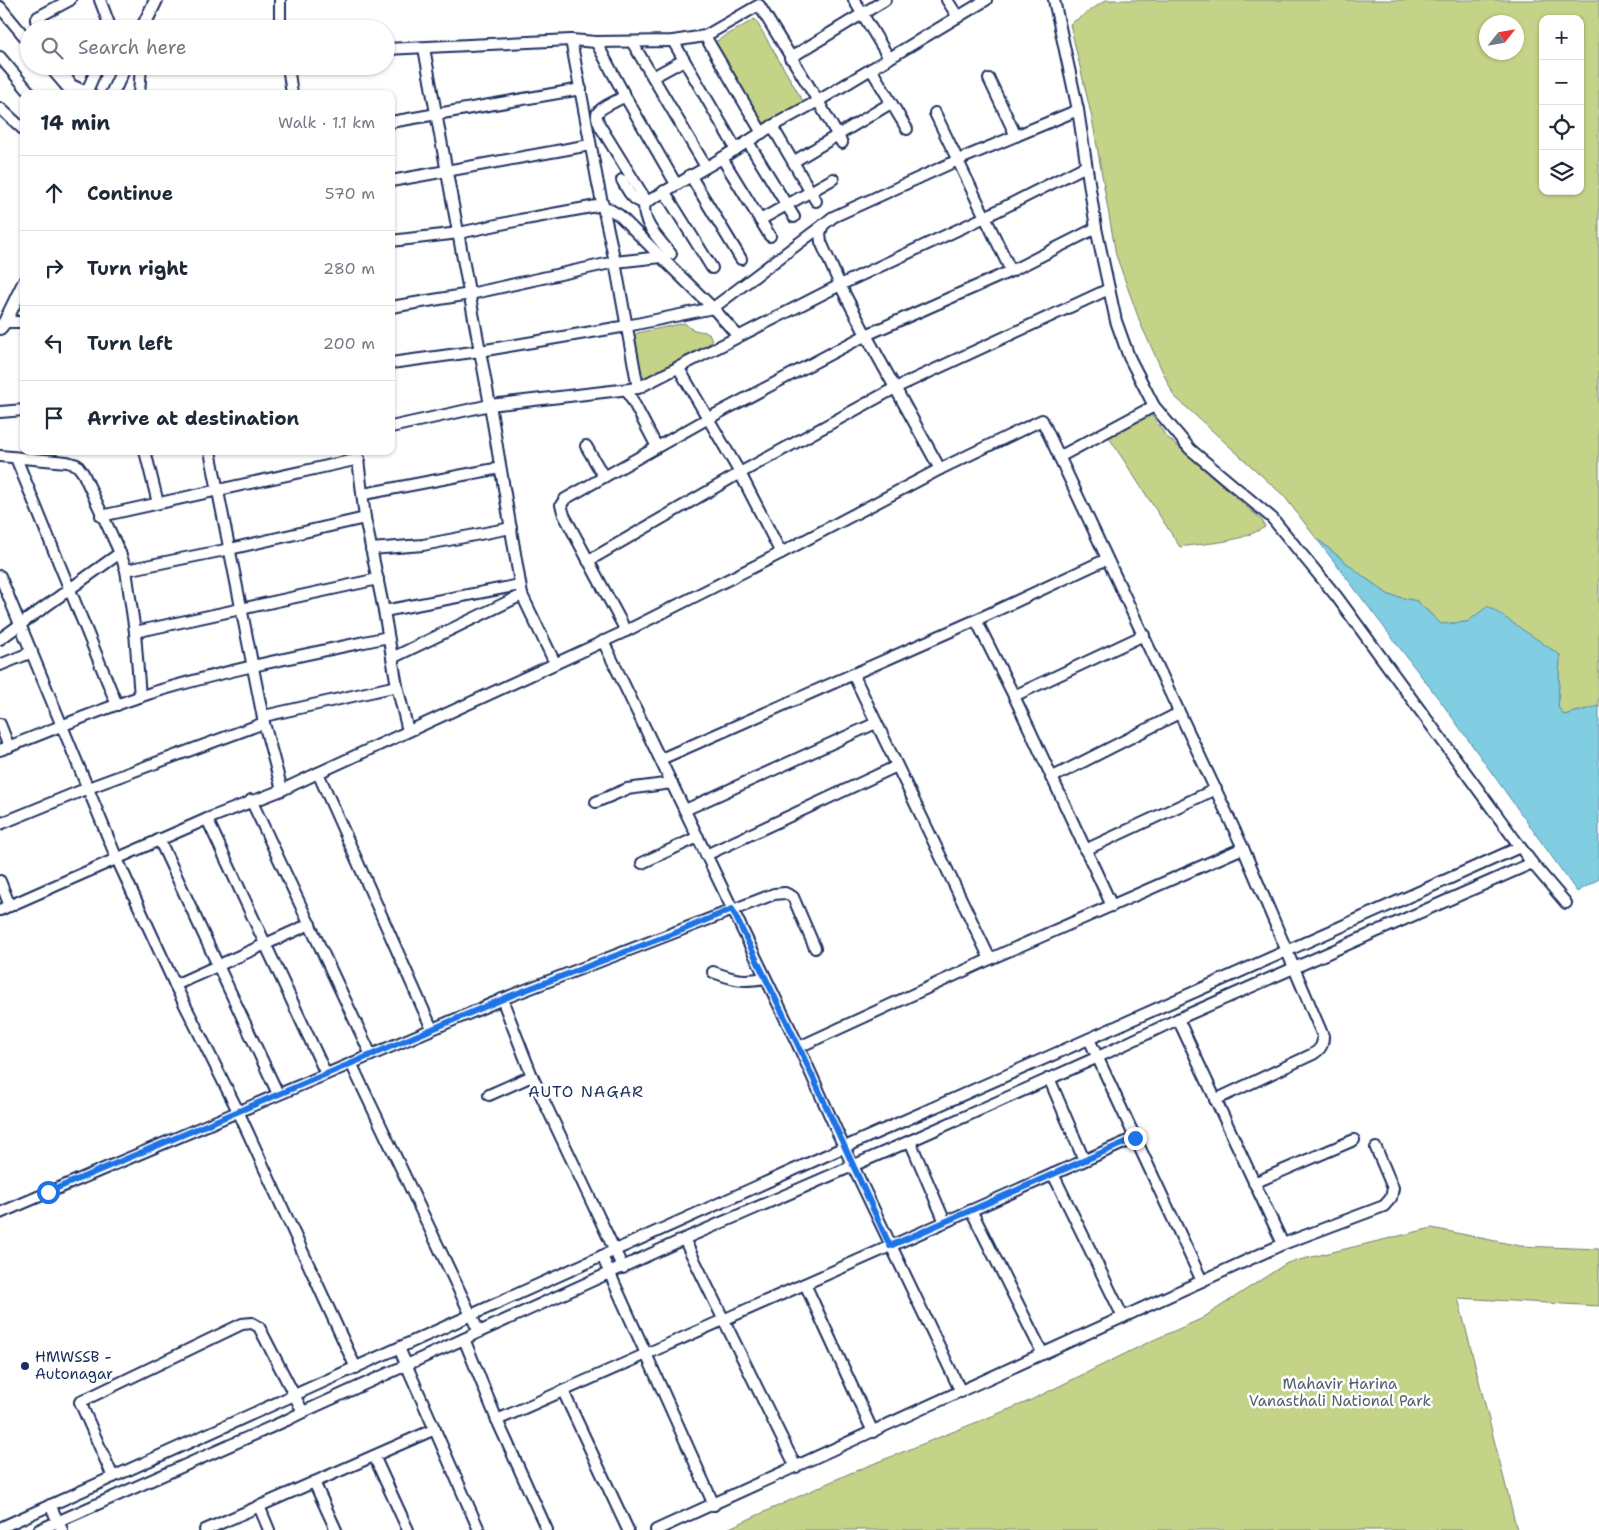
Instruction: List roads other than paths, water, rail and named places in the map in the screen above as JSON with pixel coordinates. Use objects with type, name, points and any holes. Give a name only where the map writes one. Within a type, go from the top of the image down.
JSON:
[{"type":"street","points":[[36,20],[38,17],[70,0]]},
{"type":"street","points":[[100,0],[108,20]]},
{"type":"street","points":[[146,20],[156,0]]},
{"type":"street","points":[[280,0],[280,20]]},
{"type":"street","points":[[854,0],[889,58]]},
{"type":"street","points":[[790,58],[885,0]]},
{"type":"street","points":[[948,0],[958,17]]},
{"type":"street","points":[[622,180],[631,196],[638,202],[646,202],[986,0]]},
{"type":"street","points":[[1054,0],[1078,110],[1096,228],[1116,321],[1129,357],[1154,406],[1190,449],[1272,518],[1337,597],[1520,847],[1566,903]]},
{"type":"street","points":[[395,49],[571,40],[596,42],[673,41],[705,36],[761,2],[790,58],[840,139]]},
{"type":"street","points":[[0,8],[20,31]]},
{"type":"street","points":[[705,36],[762,132]]},
{"type":"street","points":[[571,40],[638,388]]},
{"type":"street","points":[[673,41],[736,149]]},
{"type":"street","points":[[596,42],[676,184]]},
{"type":"street","points":[[632,42],[706,166]]},
{"type":"street","points":[[424,48],[490,405],[521,590],[556,663]]},
{"type":"street","points":[[0,57],[28,90]]},
{"type":"street","points":[[653,77],[684,60]]},
{"type":"street","points":[[871,69],[907,129]]},
{"type":"street","points":[[56,75],[69,90]]},
{"type":"street","points":[[65,75],[71,85],[82,90]]},
{"type":"street","points":[[90,90],[95,75]]},
{"type":"street","points":[[114,90],[120,75]]},
{"type":"street","points":[[139,90],[140,75]]},
{"type":"street","points":[[289,75],[291,90]]},
{"type":"street","points":[[989,78],[1016,136]]},
{"type":"street","points":[[395,121],[581,88]]},
{"type":"street","points":[[625,96],[601,110],[597,114],[597,118],[646,202],[643,211],[646,220],[666,256]]},
{"type":"street","points":[[793,162],[840,139],[891,103]]},
{"type":"street","points":[[0,108],[20,126]]},
{"type":"street","points":[[395,362],[480,351],[626,326],[714,308],[829,220],[958,160],[1078,110]]},
{"type":"street","points":[[936,113],[1011,271]]},
{"type":"street","points":[[772,126],[813,196]]},
{"type":"street","points":[[748,142],[794,217]]},
{"type":"street","points":[[395,180],[590,145]]},
{"type":"street","points":[[722,158],[770,236]]},
{"type":"street","points":[[395,426],[490,405],[638,388],[840,285],[1086,166]]},
{"type":"street","points":[[690,175],[741,259]]},
{"type":"street","points":[[760,220],[786,205],[813,196],[833,178]]},
{"type":"street","points":[[664,191],[712,268]]},
{"type":"street","points":[[395,241],[459,233],[602,205],[619,215],[666,256],[738,336]]},
{"type":"street","points":[[829,220],[823,225],[820,233],[821,242],[840,285],[940,469]]},
{"type":"street","points":[[626,631],[564,515],[561,505],[565,500],[706,419],[866,335],[1011,271],[1096,228]]},
{"type":"street","points":[[395,306],[470,294],[615,262],[666,256]]},
{"type":"street","points":[[588,561],[740,473],[895,388],[1109,289]]},
{"type":"street","points":[[2,325],[20,291]]},
{"type":"street","points":[[2,325],[20,323]]},
{"type":"street","points":[[678,367],[706,419],[740,473],[781,553]]},
{"type":"street","points":[[627,390],[657,447]]},
{"type":"street","points":[[1059,457],[1154,406]]},
{"type":"street","points":[[0,412],[20,410]]},
{"type":"street","points":[[0,910],[251,800],[282,790],[626,631],[781,553],[940,469],[1042,420],[1243,848],[1323,1036],[1323,1044],[1313,1054],[1215,1100]]},
{"type":"street","points":[[586,446],[604,477]]},
{"type":"street","points":[[146,455],[158,503]]},
{"type":"street","points":[[211,455],[264,720],[282,790]]},
{"type":"street","points":[[101,516],[358,455],[364,494],[365,518],[384,610],[396,686],[408,731]]},
{"type":"street","points":[[0,456],[67,462],[77,465],[82,473],[126,570],[135,632],[140,697]]},
{"type":"street","points":[[16,458],[117,704]]},
{"type":"street","points":[[364,494],[500,468]]},
{"type":"street","points":[[126,570],[230,549],[365,518]]},
{"type":"street","points":[[371,549],[423,545],[511,528]]},
{"type":"street","points":[[0,639],[120,554]]},
{"type":"street","points":[[661,759],[976,620],[1107,559]]},
{"type":"street","points":[[0,576],[117,859],[175,985],[238,1111],[356,1368]]},
{"type":"street","points":[[135,632],[378,579]]},
{"type":"street","points":[[384,610],[521,590]]},
{"type":"street","points":[[392,658],[521,590]]},
{"type":"street","points":[[976,620],[1014,696],[1112,906]]},
{"type":"street","points":[[1014,696],[1144,635]]},
{"type":"street","points":[[0,724],[5,749],[117,704],[159,690],[254,665],[388,637]]},
{"type":"street","points":[[603,641],[799,1047],[890,1246],[961,1392]]},
{"type":"street","points":[[0,665],[32,652]]},
{"type":"street","points":[[853,674],[990,959]]},
{"type":"street","points":[[0,824],[264,720],[396,686]]},
{"type":"street","points":[[1051,778],[1179,713]]},
{"type":"street","points":[[685,810],[876,723]]},
{"type":"street","points":[[706,855],[898,766]]},
{"type":"street","points":[[318,773],[432,1029]]},
{"type":"street","points":[[596,802],[627,789],[672,783]]},
{"type":"street","points":[[1085,850],[1216,790]]},
{"type":"street","points":[[251,800],[372,1055]]},
{"type":"street","points":[[207,819],[326,1074]]},
{"type":"street","points":[[642,864],[698,837]]},
{"type":"street","points":[[159,840],[278,1094]]},
{"type":"street","points":[[0,1528],[614,1250],[1520,847]]},
{"type":"street","points":[[799,1047],[990,959],[1243,848]]},
{"type":"street","points":[[39,1530],[60,1526],[303,1412],[684,1239],[910,1141],[1178,1019],[1532,863]]},
{"type":"street","points":[[0,881],[10,906]]},
{"type":"street","points":[[0,1213],[502,999],[774,894],[786,893],[793,897],[815,948]]},
{"type":"street","points":[[175,985],[310,924]]},
{"type":"street","points":[[713,972],[736,981],[765,978]]},
{"type":"street","points":[[502,999],[532,1076],[622,1268]]},
{"type":"street","points":[[1178,1019],[1282,1244]]},
{"type":"street","points":[[1089,1039],[1202,1281]]},
{"type":"street","points":[[351,1063],[479,1332]]},
{"type":"street","points":[[489,1095],[532,1076]]},
{"type":"street","points":[[1049,1078],[1084,1160]]},
{"type":"street","points":[[497,1420],[1135,1138]]},
{"type":"street","points":[[1254,1182],[1354,1140]]},
{"type":"street","points":[[910,1141],[945,1222]]},
{"type":"street","points":[[656,1530],[1282,1244],[1384,1206],[1391,1198],[1393,1188],[1376,1148]]},
{"type":"street","points":[[1053,1174],[1123,1317]]},
{"type":"street","points":[[971,1210],[1043,1354]]},
{"type":"street","points":[[684,1239],[796,1467]]},
{"type":"street","points":[[602,1256],[714,1505]]},
{"type":"street","points":[[805,1284],[873,1432]]},
{"type":"street","points":[[113,1477],[80,1402],[242,1324],[252,1324],[259,1327],[303,1412]]},
{"type":"street","points":[[464,1339],[497,1420],[547,1530]]},
{"type":"street","points":[[399,1348],[479,1530]]},
{"type":"street","points":[[562,1391],[628,1530]]},
{"type":"street","points":[[205,1530],[435,1429]]},
{"type":"street","points":[[374,1456],[408,1530]]},
{"type":"street","points":[[314,1482],[336,1530]]},
{"type":"street","points":[[50,1506],[60,1526]]},
{"type":"street","points":[[258,1506],[269,1530]]},
{"type":"water","points":[[1316,538],[1389,595],[1417,601],[1441,624],[1467,622],[1488,606],[1560,655],[1558,707],[1564,715],[1599,706],[1599,879],[1577,892],[1444,706]]},
{"type":"place","name":"HMWSSB - Autonagar","points":[[25,1366]]},
{"type":"district","name":"AUTO NAGAR","points":[[586,1091]]},
{"type":"park label","name":"Mahavir Harina Vanasthali National Park","points":[[1340,1392]]}]
